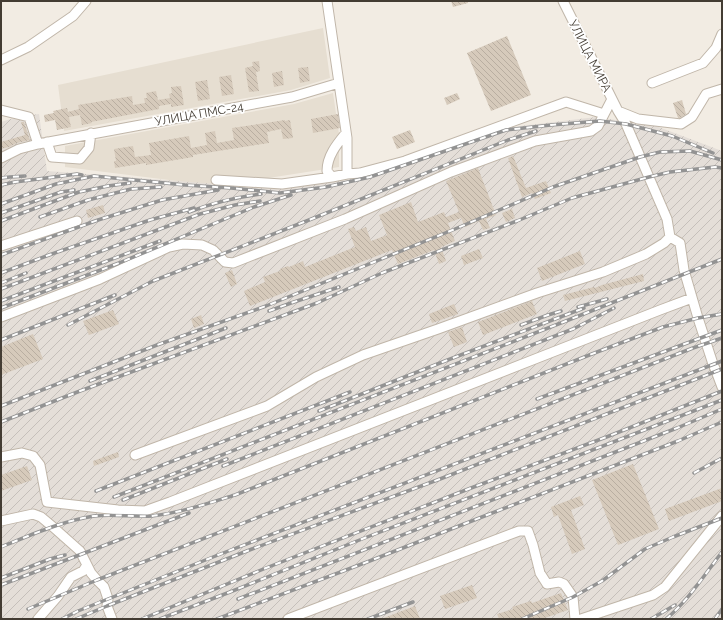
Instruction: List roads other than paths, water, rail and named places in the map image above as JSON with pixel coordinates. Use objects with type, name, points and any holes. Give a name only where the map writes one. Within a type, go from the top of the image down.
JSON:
[{"type":"street","points":[[1,60],[28,47],[73,16],[86,1]]},
{"type":"street","points":[[327,1],[346,133],[347,174]]},
{"type":"street","name":"УЛИЦА МИРА","points":[[562,1],[626,124],[667,219],[670,236]]},
{"type":"street","points":[[652,83],[704,63],[716,48],[722,34]]},
{"type":"street","name":"УЛИЦА ПМС-24","points":[[1,158],[19,149],[58,139],[292,97],[339,83]]},
{"type":"street","points":[[618,111],[638,119],[681,124],[692,117],[706,94],[722,89]]},
{"type":"street","points":[[1,317],[100,279],[169,247],[183,244],[202,245],[213,250],[225,262],[233,264],[345,219],[451,172],[535,141],[591,131],[598,126],[612,99]]},
{"type":"street","points":[[216,180],[282,184],[360,173],[405,161],[566,102],[604,114]]},
{"type":"street","points":[[1,110],[29,117],[42,143],[52,158],[80,159],[89,148],[91,133]]},
{"type":"street","points":[[332,177],[327,171],[327,163],[336,144],[346,133]]},
{"type":"street","points":[[1,246],[77,221]]},
{"type":"street","points":[[135,455],[267,406],[316,377],[362,355],[538,293],[603,272],[646,254],[664,243],[670,236],[680,243],[684,270],[692,298],[722,387]]},
{"type":"street","points":[[47,502],[118,510],[145,511],[692,298]]},
{"type":"street","points":[[1,457],[22,453],[33,456],[40,465],[47,502],[41,517]]},
{"type":"street","points":[[1,521],[33,514],[41,517],[53,527],[80,551],[91,573],[104,587],[108,599],[107,606],[112,619]]},
{"type":"street","points":[[581,619],[653,595],[665,587],[722,516]]},
{"type":"street","points":[[288,619],[520,531],[528,531],[540,573],[547,584],[559,582],[564,584],[573,597],[575,619]]},
{"type":"street","points":[[38,619],[72,577],[83,570],[87,565]]},
{"type":"railway","points":[[1,204],[56,184],[94,176],[280,193],[326,187],[370,177],[506,130],[600,121],[626,124],[672,136],[713,153]]},
{"type":"railway","points":[[68,325],[153,281],[508,140],[536,131]]},
{"type":"railway","points":[[1,406],[157,345],[266,306],[455,229],[553,187],[640,157],[660,152],[690,151],[722,160]]},
{"type":"railway","points":[[1,422],[317,303],[382,273],[572,198],[670,172],[715,167],[722,168]]},
{"type":"railway","points":[[1,185],[77,174],[82,175]]},
{"type":"railway","points":[[1,178],[25,176]]},
{"type":"railway","points":[[1,221],[79,192],[130,183]]},
{"type":"railway","points":[[40,217],[88,200],[131,189],[161,187]]},
{"type":"railway","points":[[1,213],[61,192],[74,190]]},
{"type":"railway","points":[[1,255],[98,220],[162,200],[218,190]]},
{"type":"railway","points":[[189,212],[224,201],[261,194]]},
{"type":"railway","points":[[1,308],[119,263],[254,207],[291,195]]},
{"type":"railway","points":[[1,289],[200,214],[235,205],[260,201]]},
{"type":"railway","points":[[1,273],[150,220],[194,208]]},
{"type":"railway","points":[[1,301],[160,241]]},
{"type":"railway","points":[[114,497],[722,259]]},
{"type":"railway","points":[[1,283],[26,273]]},
{"type":"railway","points":[[269,311],[339,287]]},
{"type":"railway","points":[[1,340],[115,295]]},
{"type":"railway","points":[[578,307],[607,299]]},
{"type":"railway","points":[[319,411],[584,308]]},
{"type":"railway","points":[[223,466],[573,329],[614,308]]},
{"type":"railway","points":[[521,325],[561,311]]},
{"type":"railway","points":[[1,547],[47,529],[82,518],[101,515],[163,515],[235,495],[663,327],[698,318],[722,314]]},
{"type":"railway","points":[[90,381],[226,328]]},
{"type":"railway","points":[[537,399],[722,330]]},
{"type":"railway","points":[[28,609],[97,580],[722,338]]},
{"type":"railway","points":[[62,619],[78,611],[218,555],[722,361]]},
{"type":"railway","points":[[76,619],[252,549],[440,479],[722,369]]},
{"type":"railway","points":[[142,619],[266,568],[722,391]]},
{"type":"railway","points":[[96,491],[350,392]]},
{"type":"railway","points":[[160,619],[722,400]]},
{"type":"railway","points":[[238,599],[677,428],[722,409]]},
{"type":"railway","points":[[217,619],[678,441],[722,422]]},
{"type":"railway","points":[[694,473],[722,458]]},
{"type":"railway","points":[[123,500],[227,459]]},
{"type":"railway","points":[[1,585],[189,513]]},
{"type":"railway","points":[[522,619],[573,597],[602,581],[645,549],[722,518]]},
{"type":"railway","points":[[666,619],[689,596],[722,552]]},
{"type":"railway","points":[[1,578],[50,559],[65,555]]},
{"type":"railway","points":[[368,619],[413,602]]},
{"type":"railway","points":[[651,619],[675,605]]},
{"type":"railway","points":[[715,619],[722,609]]}]
